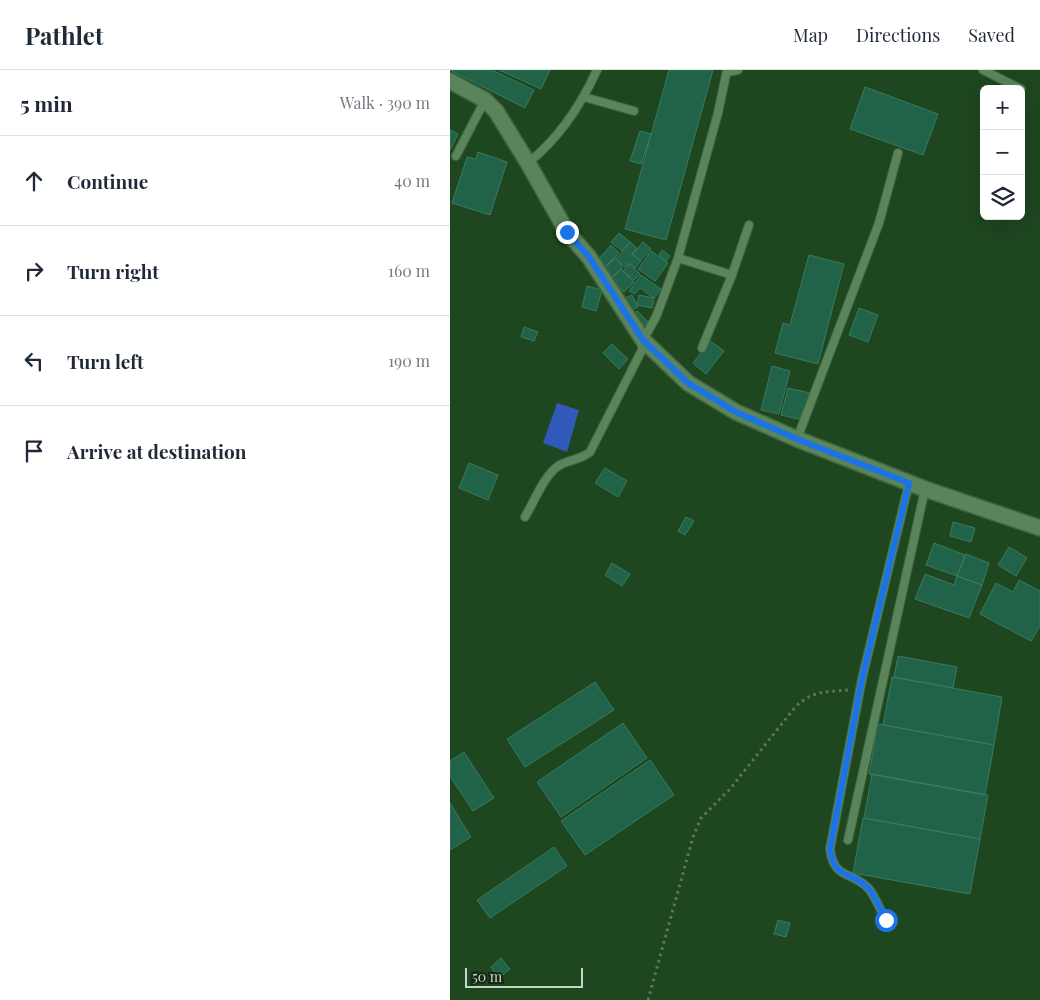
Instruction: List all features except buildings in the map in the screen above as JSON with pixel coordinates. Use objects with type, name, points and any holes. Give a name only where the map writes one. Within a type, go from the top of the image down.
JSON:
[{"type":"street","points":[[450,81],[485,100],[496,111],[567,232],[589,257],[643,340],[688,383],[736,412],[797,439],[925,489],[1040,528]]},
{"type":"lane","points":[[528,163],[544,150],[584,97],[597,70]]},
{"type":"lane","points":[[525,517],[550,472],[559,465],[583,458],[590,452],[642,350],[643,340],[656,317],[678,258],[718,113],[727,71],[738,70]]},
{"type":"lane","points":[[983,70],[1014,85]]},
{"type":"lane","points":[[584,97],[634,111]]},
{"type":"lane","points":[[456,156],[485,100]]},
{"type":"lane","points":[[797,439],[879,223],[898,153]]},
{"type":"lane","points":[[702,348],[732,275],[749,225]]},
{"type":"lane","points":[[678,258],[732,275]]},
{"type":"lane","points":[[886,920],[868,888],[838,871],[832,863],[830,849],[862,679],[909,483]]},
{"type":"lane","points":[[848,840],[925,489]]},
{"type":"path","points":[[648,1000],[693,837],[701,818],[730,789],[796,706],[807,696],[823,691],[852,690],[862,679]]},
{"type":"water","points":[[557,403],[579,410],[567,452],[543,443]]},
{"type":"route","points":[[567,232],[589,257],[643,340],[688,383],[736,412],[797,439],[909,483],[862,679],[830,849],[832,863],[838,871],[868,888],[886,920]]}]
